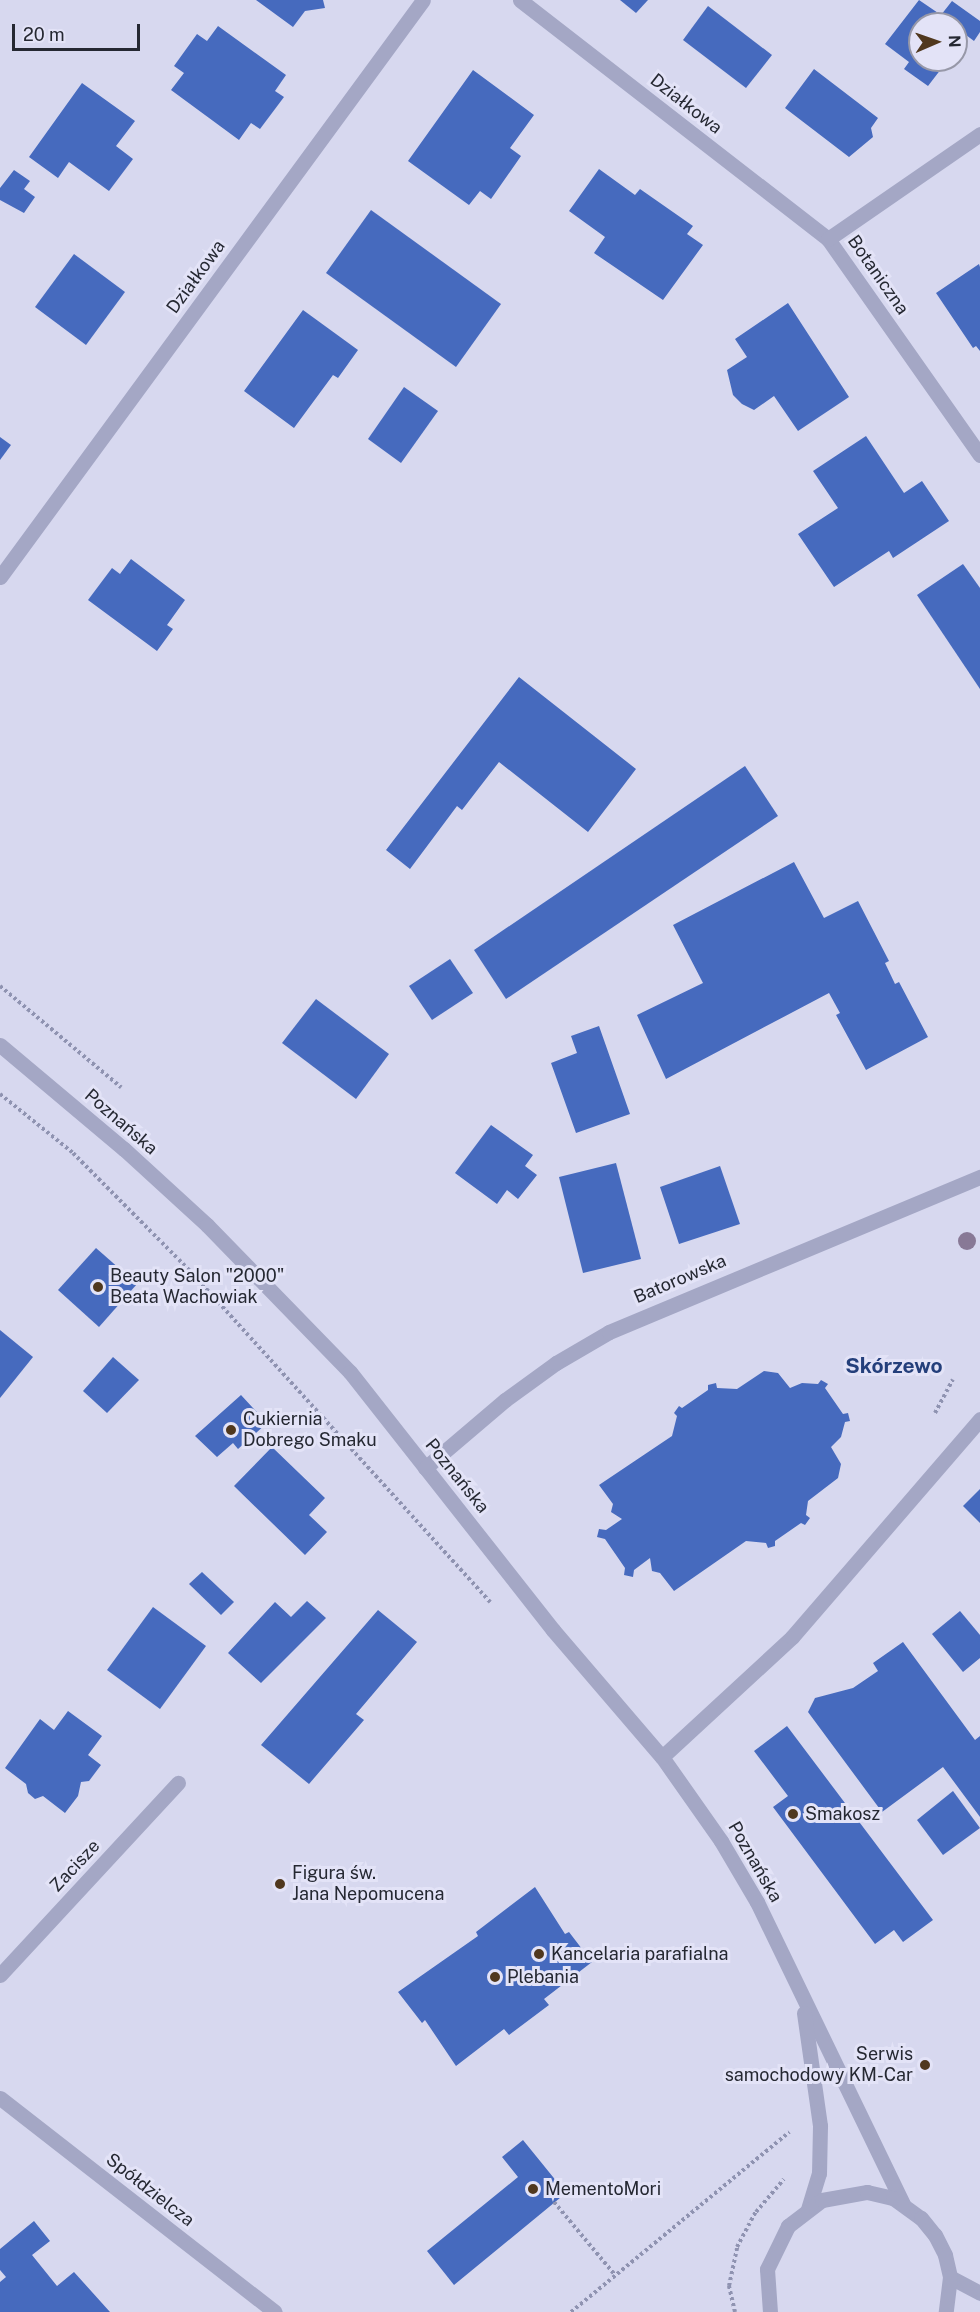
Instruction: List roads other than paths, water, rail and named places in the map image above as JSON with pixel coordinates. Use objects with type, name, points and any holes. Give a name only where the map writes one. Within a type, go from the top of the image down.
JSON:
[{"type":"street","name":"Działkowa","points":[[0,577],[423,0]]},
{"type":"street","name":"Działkowa","points":[[520,0],[828,239]]},
{"type":"street","name":"Botaniczna","points":[[980,134],[828,239],[980,456]]},
{"type":"street","name":"Poznańska","points":[[0,1045],[124,1149],[274,1290],[350,1372],[553,1630],[662,1756],[721,1841],[758,1902],[802,1998],[903,2204]]},
{"type":"street","name":"Batorowska","points":[[425,1468],[513,1394],[556,1363],[609,1332],[980,1177]]},
{"type":"street","points":[[662,1756],[792,1637],[980,1419]]},
{"type":"street","name":"Zacisze","points":[[0,1975],[178,1783]]},
{"type":"street","name":"Poznańska","points":[[802,1998],[820,2126],[819,2173],[808,2208]]},
{"type":"street","name":"Spółdzielcza","points":[[0,2098],[275,2312]]},
{"type":"street","points":[[770,2312],[766,2283],[772,2253],[788,2226],[808,2208],[836,2196],[867,2192],[903,2204],[935,2235],[945,2255],[950,2277],[946,2312]]},
{"type":"street","points":[[950,2277],[980,2293]]},
{"type":"place","name":"Beauty Salon \"2000\" Beata Wachowiak","points":[[98,1287]]},
{"type":"place","name":"Cukiernia Dobrego Smaku","points":[[231,1430]]},
{"type":"place","name":"Smakosz","points":[[793,1814]]},
{"type":"place","name":"Figura św. Jana Nepomucena","points":[[280,1884]]},
{"type":"place","name":"Kancelaria parafialna","points":[[539,1954]]},
{"type":"place","name":"Plebania","points":[[495,1977]]},
{"type":"place","name":"Serwis samochodowy KM-Car","points":[[925,2065]]},
{"type":"place","name":"MementoMori","points":[[533,2189]]},
{"type":"district","name":"Skórzewo","points":[[894,1366]]}]
